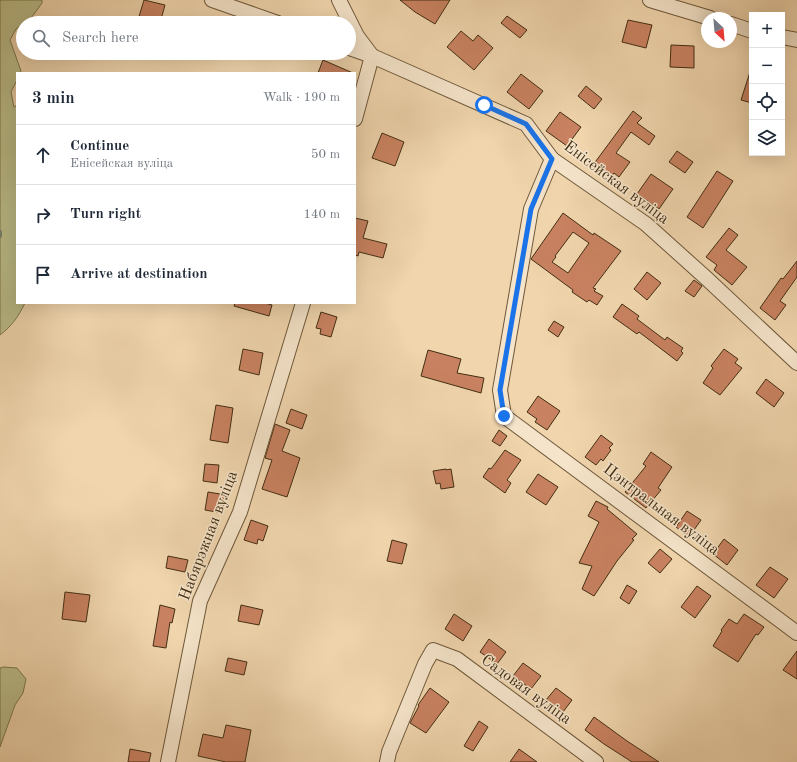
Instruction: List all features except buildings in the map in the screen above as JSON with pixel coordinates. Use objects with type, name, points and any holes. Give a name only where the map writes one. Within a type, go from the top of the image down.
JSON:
[{"type":"street","points":[[212,0],[258,16]]},
{"type":"street","points":[[339,0],[347,16]]},
{"type":"street","points":[[650,0],[701,15]]},
{"type":"street","points":[[737,26],[749,30]]},
{"type":"street","points":[[356,34],[372,56],[356,115]]},
{"type":"street","points":[[785,38],[797,40]]},
{"type":"street","name":"Енісейская вуліца","points":[[356,50],[372,56],[526,124],[552,159],[646,224],[797,363]]},
{"type":"street","name":"Цэнтральная вуліца","points":[[552,159],[531,209],[500,390],[504,416],[797,633]]},
{"type":"street","name":"Набярэжная вуліца","points":[[168,762],[200,601],[240,512],[303,304]]},
{"type":"street","name":"Садовая вуліца","points":[[387,762],[389,752],[425,664],[433,650],[456,659],[596,762]]},
{"type":"green space","points":[[0,0],[42,0],[42,3],[33,16],[16,16],[16,29],[10,40],[21,71],[16,72],[16,82],[11,92],[14,107],[16,106],[16,304],[24,304],[14,321],[0,335]]},
{"type":"green space","points":[[0,668],[17,668],[26,679],[23,693],[15,705],[0,747]]},
{"type":"route","points":[[484,105],[526,124],[552,159],[531,209],[500,390],[504,416]]}]
